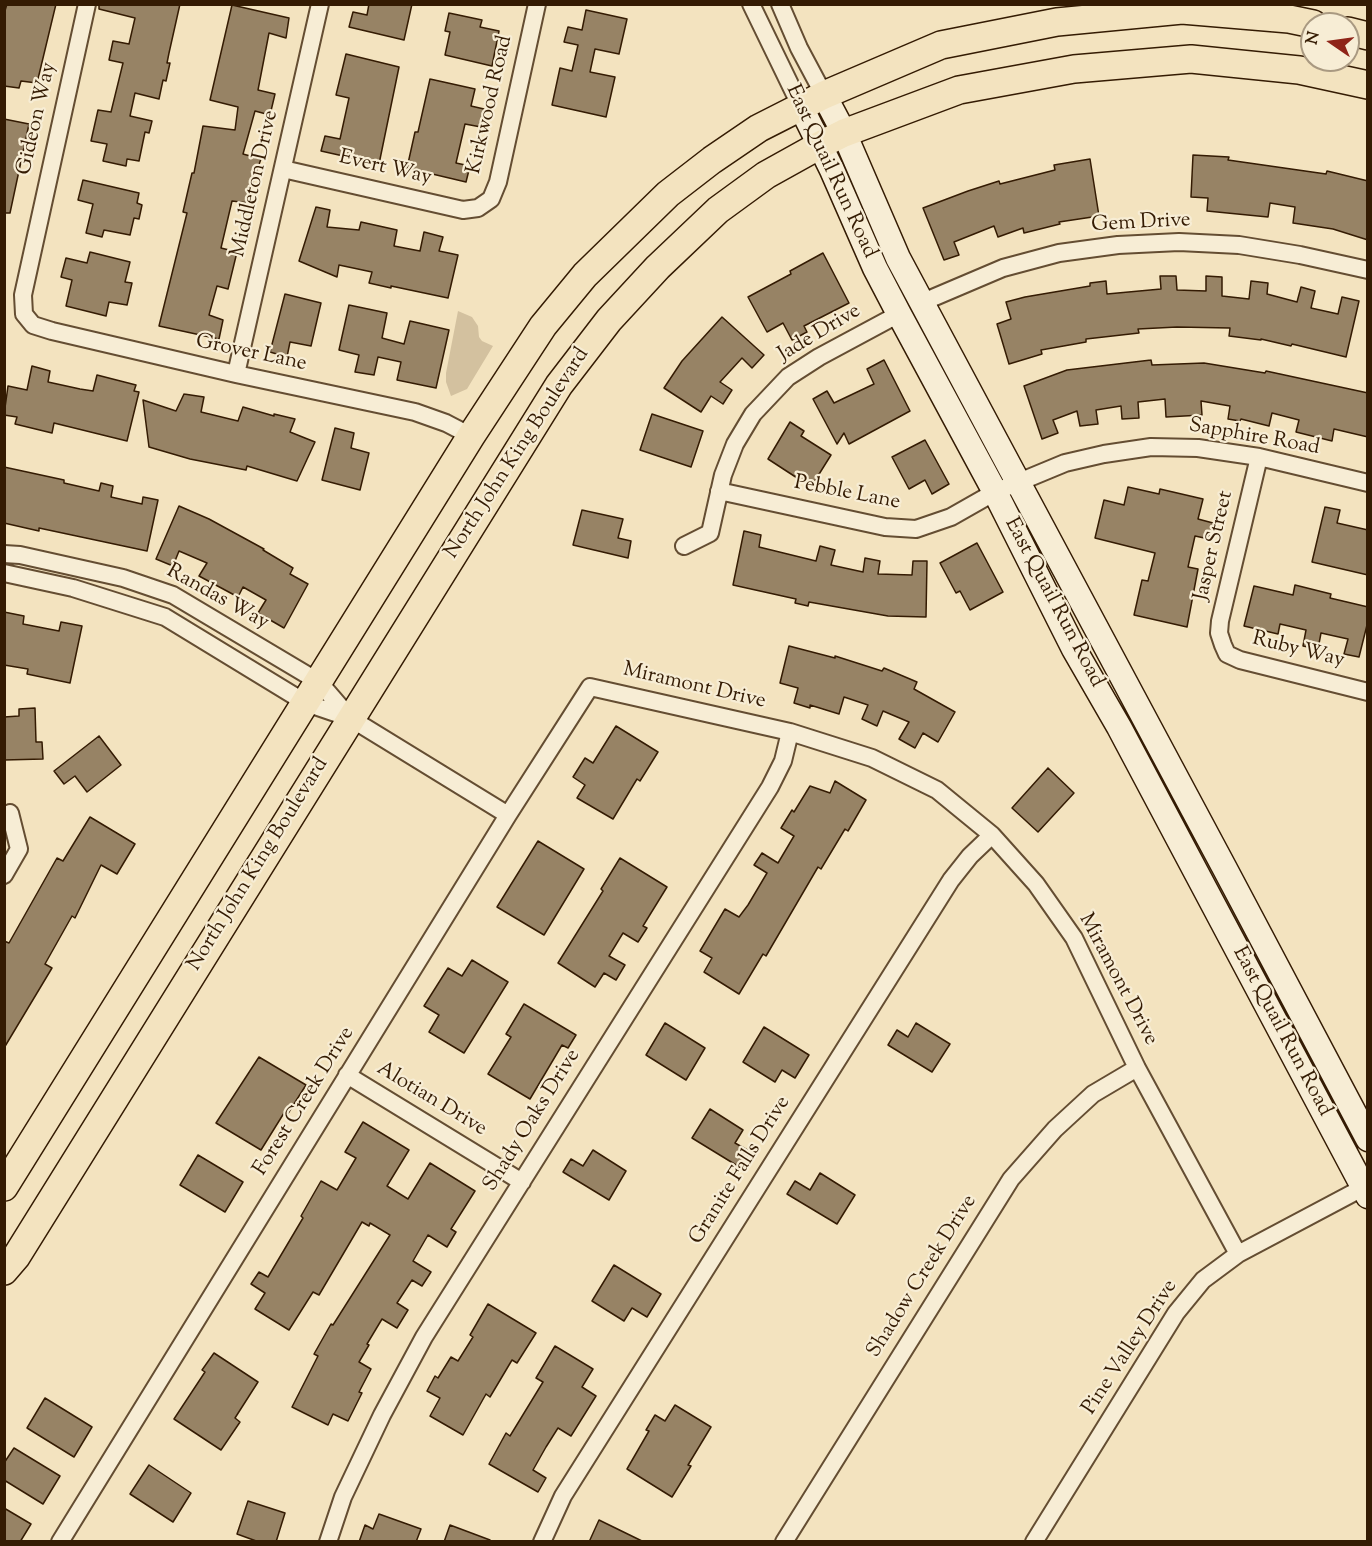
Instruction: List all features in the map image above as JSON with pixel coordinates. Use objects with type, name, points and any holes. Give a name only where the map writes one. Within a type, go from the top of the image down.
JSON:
[{"type":"main road","points":[[4,1187],[471,436],[543,326],[585,275],[668,194],[759,128],[812,101],[941,45],[1057,22],[1182,10],[1300,21]]},
{"type":"main road","name":"North John King Boulevard","points":[[4,1271],[559,385],[609,320],[658,267],[718,210],[766,175],[820,144],[959,90],[1074,69],[1191,59],[1299,70],[1368,84]]},
{"type":"street","name":"Gideon Way","points":[[24,314],[23,295],[27,273],[87,4]]},
{"type":"street","name":"Middleton Drive","points":[[236,374],[320,4]]},
{"type":"street","name":"Kirkwood Road","points":[[478,208],[491,200],[498,182],[537,4]]},
{"type":"street","name":"East Quail Run Road","points":[[751,4],[812,101],[844,133],[898,258],[1368,1139]]},
{"type":"street","name":"East Quail Run Road","points":[[780,4],[799,48],[820,144],[875,268],[995,492],[1074,649],[1119,727],[1366,1190]]},
{"type":"street","name":"Evert Way","points":[[283,169],[463,210],[478,208]]},
{"type":"street","name":"Gem Drive","points":[[923,302],[1003,268],[1059,253],[1118,245],[1179,242],[1239,245],[1368,270]]},
{"type":"street","name":"Grover Lane","points":[[24,314],[33,325],[52,331],[236,374],[415,412],[446,423],[471,436]]},
{"type":"street","name":"Jade Drive","points":[[684,546],[710,533],[719,491],[735,444],[753,414],[788,377],[819,357],[899,314]]},
{"type":"street","name":"Sapphire Road","points":[[995,492],[1065,463],[1151,447],[1198,448],[1259,457],[1368,483]]},
{"type":"street","name":"Jasper Street","points":[[1223,645],[1219,633],[1220,621],[1259,457]]},
{"type":"street","name":"Pebble Lane","points":[[719,491],[885,527],[916,529],[951,517],[995,492]]},
{"type":"street","name":"Randas Way","points":[[4,554],[20,555],[123,578],[164,592],[350,718],[508,815]]},
{"type":"street","name":"Randas Way","points":[[4,573],[73,588],[165,617],[312,693],[350,718]]},
{"type":"street","name":"Ruby Way","points":[[1223,645],[1227,654],[1240,660],[1368,692]]},
{"type":"street","name":"Miramont Drive","points":[[590,687],[790,732],[872,758],[937,789],[992,835],[1036,884],[1074,938],[1137,1068],[1238,1254]]},
{"type":"street","name":"Forest Creek Drive","points":[[60,1542],[508,815],[590,687]]},
{"type":"street","name":"Shady Oaks Drive","points":[[328,1542],[343,1497],[387,1405],[424,1338],[770,787],[783,761],[790,732]]},
{"type":"street","points":[[4,874],[20,849],[10,813]]},
{"type":"street","name":"Granite Falls Drive","points":[[542,1542],[563,1496],[951,880],[970,856],[992,835]]},
{"type":"street","name":"Shadow Creek Drive","points":[[784,1542],[1011,1179],[1055,1129],[1093,1095],[1137,1068]]},
{"type":"street","name":"Alotian Drive","points":[[347,1076],[522,1182]]},
{"type":"street","name":"Pine Valley Drive","points":[[1034,1542],[1176,1313],[1203,1280],[1238,1254],[1366,1190]]},
{"type":"shaded area","points":[[458,311],[472,317],[478,326],[479,337],[493,346],[467,389],[451,396],[446,382],[446,373]]},
{"type":"building","points":[[7,4],[56,4],[37,83],[21,81],[19,88],[4,86],[4,14]]},
{"type":"building","points":[[99,4],[180,4],[167,63],[170,63],[159,99],[135,93],[130,116],[152,121],[149,133],[145,132],[139,161],[127,159],[126,166],[103,161],[107,144],[91,141],[98,110],[111,112],[123,63],[109,60],[113,41],[129,44],[135,18],[99,9]]},
{"type":"building","points":[[369,4],[412,4],[404,40],[349,27],[353,12],[367,15]]},
{"type":"building","points":[[232,5],[289,18],[286,38],[269,33],[258,90],[275,94],[270,115],[255,111],[243,154],[261,159],[249,203],[232,201],[221,248],[237,252],[228,289],[217,286],[209,315],[223,320],[219,339],[159,326],[187,213],[183,212],[192,173],[194,173],[203,126],[235,130],[238,107],[210,100]]},
{"type":"building","points":[[586,10],[627,19],[619,54],[595,49],[590,72],[615,77],[606,117],[552,105],[560,68],[572,71],[578,45],[564,42],[568,27],[582,30]]},
{"type":"building","points":[[449,13],[482,20],[480,27],[499,31],[492,66],[445,55],[450,32],[445,31]]},
{"type":"building","points":[[346,54],[399,67],[379,164],[321,151],[325,136],[340,139],[349,98],[336,95]]},
{"type":"building","points":[[430,79],[475,89],[471,106],[484,109],[481,127],[465,124],[456,163],[470,166],[466,182],[407,168]]},
{"type":"building","points":[[4,119],[29,124],[10,213],[4,213]]},
{"type":"building","points":[[1193,155],[1229,157],[1228,160],[1326,174],[1327,171],[1368,181],[1368,240],[1333,229],[1293,223],[1295,207],[1270,203],[1268,217],[1207,211],[1208,198],[1191,197]]},
{"type":"building","points":[[1090,159],[1099,216],[1059,222],[1060,224],[1024,233],[1023,228],[998,237],[994,226],[954,242],[959,255],[944,260],[923,208],[999,181],[1000,184],[1055,170],[1054,165]]},
{"type":"building","points":[[83,180],[139,193],[137,203],[142,205],[139,219],[134,218],[130,235],[104,230],[102,237],[86,233],[93,204],[78,200]]},
{"type":"building","points":[[316,207],[330,210],[327,227],[359,230],[361,222],[397,230],[394,246],[420,251],[424,232],[443,237],[439,251],[458,255],[448,298],[369,283],[372,272],[339,265],[337,277],[299,261]]},
{"type":"building","points":[[90,252],[130,262],[125,282],[132,283],[127,305],[109,302],[106,316],[66,306],[72,280],[61,277],[66,258],[87,263]]},
{"type":"building","points":[[823,253],[849,303],[804,326],[807,332],[792,340],[783,323],[767,332],[748,297],[791,274],[790,271]]},
{"type":"building","points":[[1160,276],[1176,276],[1177,290],[1206,291],[1206,276],[1222,277],[1222,296],[1249,299],[1251,281],[1268,283],[1267,294],[1297,302],[1301,287],[1315,291],[1311,308],[1338,314],[1342,297],[1359,301],[1346,357],[1292,344],[1291,346],[1261,339],[1229,336],[1230,328],[1177,327],[1138,329],[1139,333],[1086,339],[1086,342],[1041,350],[1042,354],[1009,364],[997,324],[1011,319],[1006,302],[1106,281],[1107,294],[1161,289]]},
{"type":"building","points":[[285,294],[321,303],[311,346],[290,342],[287,357],[270,352]]},
{"type":"building","points":[[349,305],[387,313],[382,338],[404,344],[410,321],[449,330],[436,388],[397,380],[401,362],[378,357],[374,375],[355,372],[359,355],[339,350]]},
{"type":"building","points":[[722,317],[764,355],[752,368],[742,358],[720,382],[732,390],[723,404],[711,396],[701,412],[664,388],[682,361]]},
{"type":"building","points":[[884,360],[910,411],[849,444],[844,433],[837,444],[813,399],[827,391],[834,403],[874,384],[867,369]]},
{"type":"building","points":[[1151,360],[1152,365],[1204,363],[1265,373],[1266,371],[1368,393],[1368,437],[1334,429],[1332,441],[1296,432],[1299,420],[1272,413],[1269,426],[1241,419],[1240,421],[1228,419],[1230,406],[1201,401],[1202,415],[1166,417],[1165,399],[1138,402],[1139,418],[1122,419],[1121,406],[1096,410],[1098,424],[1080,426],[1077,411],[1053,420],[1058,433],[1042,439],[1024,386],[1067,370]]},
{"type":"building","points":[[32,366],[50,371],[48,382],[80,389],[93,391],[97,375],[136,385],[134,391],[139,392],[127,441],[54,423],[52,433],[15,424],[17,417],[4,415],[8,386],[27,390]]},
{"type":"building","points":[[184,394],[204,397],[201,412],[238,421],[243,407],[295,419],[290,432],[315,442],[297,481],[247,466],[246,470],[190,459],[149,447],[143,400],[176,411]]},
{"type":"building","points":[[652,414],[703,431],[691,467],[640,450]]},
{"type":"building","points":[[790,422],[804,431],[801,436],[831,455],[811,487],[768,459]]},
{"type":"building","points":[[335,428],[354,433],[351,448],[369,453],[360,490],[322,480]]},
{"type":"building","points":[[925,440],[949,484],[932,494],[925,480],[909,489],[892,457]]},
{"type":"building","points":[[4,467],[64,480],[64,483],[99,491],[101,483],[113,486],[111,497],[142,504],[143,497],[158,500],[147,551],[39,528],[39,531],[4,523]]},
{"type":"building","points":[[1128,487],[1159,494],[1160,489],[1203,499],[1198,519],[1213,523],[1209,539],[1195,536],[1188,567],[1198,569],[1187,627],[1134,615],[1142,580],[1148,581],[1155,553],[1095,538],[1104,500],[1124,505]]},
{"type":"building","points":[[179,506],[209,519],[264,549],[293,568],[290,574],[308,584],[284,628],[258,613],[266,600],[243,587],[238,597],[199,576],[207,563],[179,551],[173,566],[156,559]]},
{"type":"building","points":[[1325,507],[1340,510],[1337,523],[1368,530],[1368,575],[1312,562]]},
{"type":"building","points":[[582,510],[623,519],[618,538],[631,541],[628,558],[573,545]]},
{"type":"building","points":[[744,531],[761,535],[759,547],[816,561],[820,546],[835,550],[831,565],[863,572],[865,558],[880,561],[878,574],[912,575],[913,561],[927,561],[926,617],[888,616],[809,602],[808,606],[795,603],[796,599],[733,585]]},
{"type":"building","points":[[977,543],[1003,592],[970,610],[960,591],[956,593],[940,563]]},
{"type":"building","points":[[1295,585],[1331,594],[1330,598],[1368,607],[1368,621],[1359,657],[1344,654],[1348,639],[1321,633],[1318,649],[1303,646],[1306,630],[1280,624],[1278,634],[1244,626],[1254,586],[1293,595]]},
{"type":"building","points":[[4,612],[24,616],[23,624],[59,631],[61,622],[82,626],[70,683],[27,674],[28,669],[4,665]]},
{"type":"building","points":[[789,646],[835,658],[835,656],[882,671],[884,668],[917,682],[914,689],[955,712],[938,742],[923,733],[915,748],[899,739],[909,722],[883,711],[877,726],[862,719],[868,705],[844,697],[839,714],[810,705],[810,708],[794,703],[798,688],[780,683]]},
{"type":"building","points":[[35,708],[36,742],[42,742],[43,759],[4,760],[4,717],[19,716],[19,709]]},
{"type":"building","points":[[616,726],[658,752],[640,781],[637,779],[613,819],[577,798],[585,785],[573,777],[585,758],[593,763]]},
{"type":"building","points":[[99,736],[121,765],[87,792],[75,776],[64,784],[54,771]]},
{"type":"building","points":[[1048,768],[1074,793],[1038,832],[1012,808]]},
{"type":"building","points":[[835,781],[866,800],[848,831],[845,829],[821,869],[818,867],[766,956],[763,954],[739,994],[704,972],[712,958],[700,951],[725,909],[739,917],[748,905],[767,873],[754,865],[762,853],[778,863],[794,836],[781,828],[810,786],[830,793]]},
{"type":"building","points":[[90,817],[135,844],[117,874],[101,865],[75,918],[72,916],[45,964],[52,968],[4,1048],[4,941],[9,943],[57,858],[63,861]]},
{"type":"building","points":[[538,841],[584,869],[544,935],[497,907]]},
{"type":"building","points":[[620,858],[667,887],[643,926],[647,928],[638,942],[623,933],[609,956],[625,965],[616,980],[604,973],[595,987],[558,963],[603,891],[601,889]]},
{"type":"building","points":[[472,960],[508,982],[464,1053],[429,1032],[439,1015],[424,1006],[448,968],[462,976]]},
{"type":"building","points":[[524,1004],[576,1035],[568,1048],[562,1045],[530,1099],[488,1074],[511,1037],[506,1034]]},
{"type":"building","points":[[665,1023],[705,1048],[686,1080],[646,1055]]},
{"type":"building","points":[[916,1023],[950,1044],[932,1072],[888,1045],[897,1030],[908,1037]]},
{"type":"building","points":[[764,1027],[809,1055],[795,1078],[782,1070],[775,1082],[743,1062]]},
{"type":"building","points":[[259,1057],[306,1085],[287,1115],[284,1113],[261,1150],[216,1123]]},
{"type":"building","points":[[710,1109],[743,1130],[735,1143],[751,1152],[741,1168],[692,1138]]},
{"type":"building","points":[[363,1122],[409,1150],[387,1186],[408,1199],[430,1163],[475,1191],[451,1229],[456,1232],[447,1247],[428,1235],[413,1261],[431,1272],[422,1286],[412,1280],[397,1303],[408,1310],[397,1328],[382,1319],[359,1362],[371,1369],[348,1421],[333,1414],[328,1425],[292,1407],[318,1356],[314,1354],[331,1324],[333,1325],[390,1235],[370,1223],[369,1226],[362,1222],[319,1295],[313,1292],[289,1330],[255,1309],[265,1293],[251,1284],[259,1272],[268,1277],[303,1218],[301,1216],[321,1181],[337,1190],[356,1158],[345,1152]]},
{"type":"building","points":[[593,1150],[626,1171],[609,1200],[563,1172],[571,1159],[583,1166]]},
{"type":"building","points":[[198,1155],[243,1182],[225,1212],[180,1185]]},
{"type":"building","points":[[820,1173],[855,1195],[837,1224],[787,1194],[795,1181],[810,1190]]},
{"type":"building","points":[[614,1265],[661,1294],[647,1317],[632,1308],[624,1321],[592,1301]]},
{"type":"building","points":[[488,1304],[536,1333],[517,1363],[512,1360],[490,1397],[486,1394],[463,1435],[430,1416],[440,1398],[427,1391],[435,1376],[438,1378],[451,1357],[458,1361],[473,1337],[470,1335]]},
{"type":"building","points":[[555,1346],[593,1369],[582,1387],[596,1396],[571,1436],[558,1428],[546,1447],[533,1470],[546,1478],[538,1492],[489,1464],[506,1433],[510,1436],[543,1382],[536,1378]]},
{"type":"building","points":[[214,1353],[258,1382],[235,1418],[240,1422],[221,1450],[174,1419],[205,1372],[202,1370]]},
{"type":"building","points":[[45,1398],[92,1427],[74,1457],[27,1428]]},
{"type":"building","points":[[675,1405],[711,1427],[672,1497],[627,1469],[649,1431],[646,1430],[655,1415],[665,1421]]},
{"type":"building","points":[[14,1448],[60,1476],[43,1504],[4,1480],[4,1463]]},
{"type":"building","points":[[149,1465],[191,1493],[173,1522],[130,1494]]},
{"type":"building","points":[[248,1501],[285,1513],[276,1542],[259,1542],[237,1534]]},
{"type":"building","points":[[4,1508],[31,1524],[20,1542],[4,1542]]},
{"type":"building","points":[[379,1514],[421,1529],[416,1542],[359,1542],[365,1525],[373,1529]]},
{"type":"building","points":[[599,1520],[644,1542],[589,1542]]},
{"type":"building","points":[[450,1525],[490,1540],[490,1542],[444,1542]]}]
